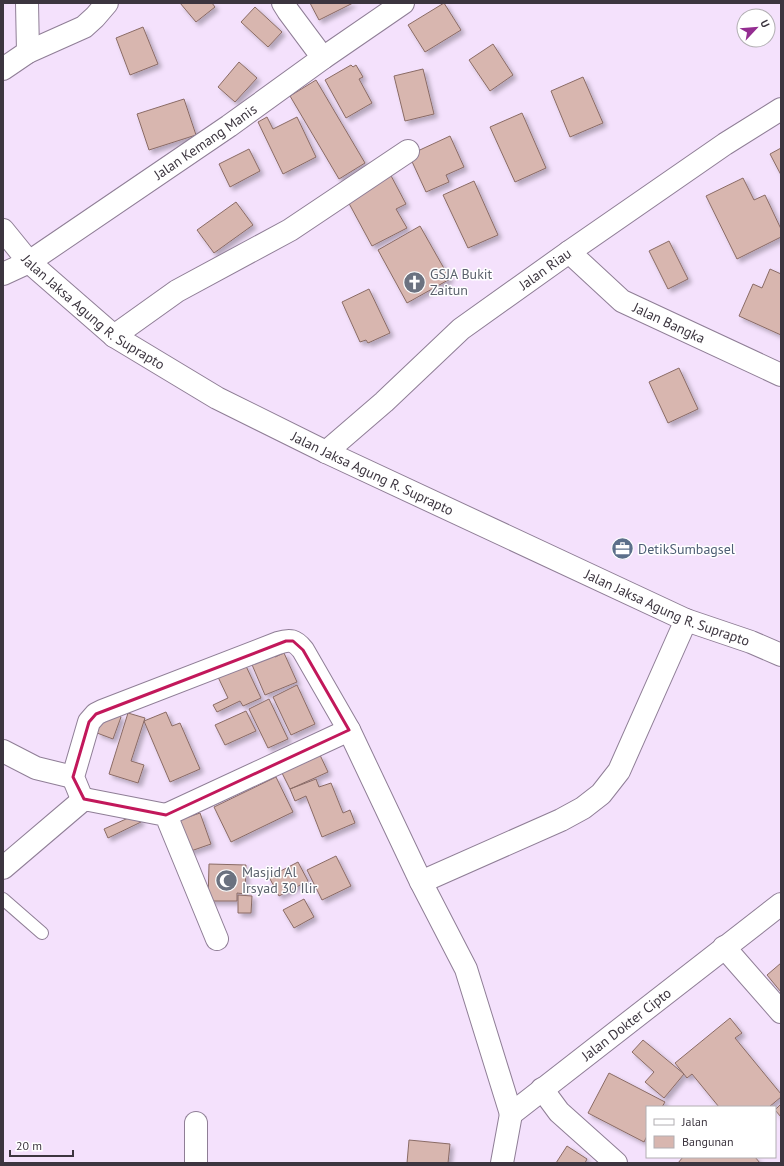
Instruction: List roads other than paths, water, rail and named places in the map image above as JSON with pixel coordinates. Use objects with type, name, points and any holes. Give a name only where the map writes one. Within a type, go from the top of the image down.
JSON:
[{"type":"street","points":[[27,3],[28,52]]},
{"type":"street","points":[[3,69],[28,52],[84,27],[107,3]]},
{"type":"street","points":[[283,3],[323,58]]},
{"type":"street","name":"Jalan Kemang Manis","points":[[3,274],[29,262],[229,126],[323,58],[403,3]]},
{"type":"street","name":"Jalan Riau","points":[[326,452],[384,402],[461,329],[725,144],[781,109]]},
{"type":"street","points":[[114,336],[177,291],[290,230],[408,151]]},
{"type":"street","name":"Jalan Jaksa Agung R. Suprapto","points":[[3,230],[29,262],[114,336],[217,398],[326,452],[686,620],[751,642],[781,655]]},
{"type":"street","name":"Jalan Bangka","points":[[569,252],[622,301],[781,376]]},
{"type":"street","points":[[422,882],[561,820],[583,808],[602,794],[619,771],[686,620]]},
{"type":"street","points":[[349,730],[166,815],[84,798],[80,794],[73,778],[88,722],[96,714],[286,641],[293,641],[299,644],[304,650],[349,730],[422,882],[466,969],[511,1114],[502,1163]]},
{"type":"street","points":[[3,752],[36,768],[73,778]]},
{"type":"street","points":[[5,863],[84,798]]},
{"type":"street","points":[[166,815],[217,939]]},
{"type":"street","name":"Jalan Dokter Cipto","points":[[511,1114],[781,904]]},
{"type":"street","points":[[724,947],[781,1012]]},
{"type":"street","points":[[542,1089],[559,1112],[616,1163]]},
{"type":"street","points":[[196,1123],[196,1163]]},
{"type":"lane","points":[[3,899],[42,933]]},
{"type":"place","name":"GSJA Bukit Zaitun","points":[[415,282]]},
{"type":"place","name":"DetikSumbagsel","points":[[622,549]]},
{"type":"place","name":"Masjid Al Irsyad 30 Ilir","points":[[227,880]]}]
